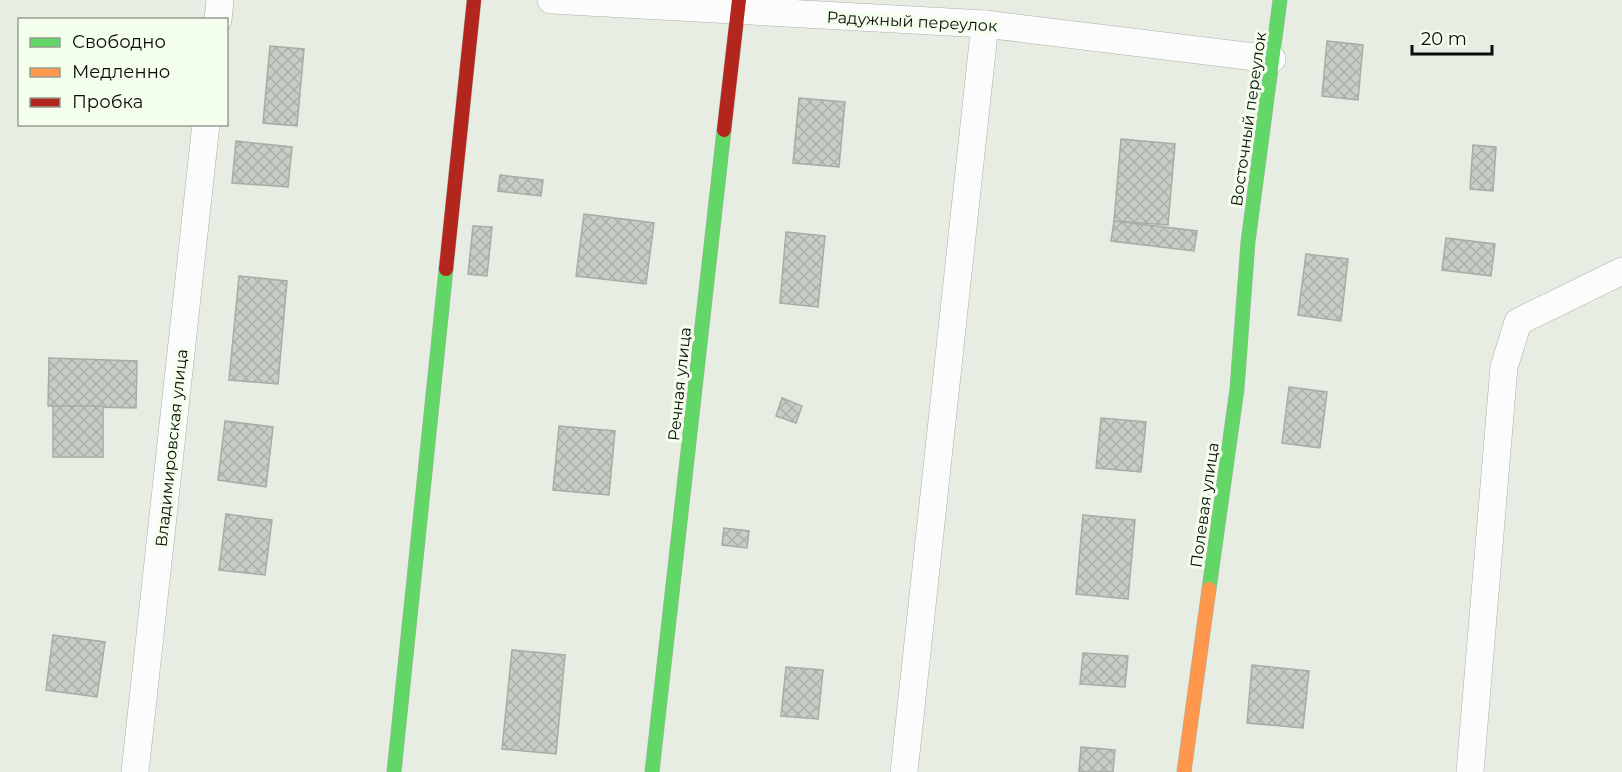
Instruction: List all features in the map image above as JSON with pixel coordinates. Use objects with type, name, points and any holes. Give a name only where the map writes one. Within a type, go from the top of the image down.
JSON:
[{"type":"street","points":[[218,18],[220,0]]},
{"type":"street","points":[[394,772],[474,0]]},
{"type":"street","name":"Радужный переулок","points":[[550,0],[738,6],[985,24],[1272,59]]},
{"type":"street","name":"Восточный переулок","points":[[1248,242],[1280,0]]},
{"type":"street","name":"Речная улица","points":[[652,772],[738,6]]},
{"type":"street","points":[[904,772],[985,24]]},
{"type":"street","name":"Владимировская улица","points":[[135,772],[206,126]]},
{"type":"street","name":"Полевая улица","points":[[1184,772],[1237,389],[1248,242]]},
{"type":"street","points":[[1470,772],[1504,367],[1514,333],[1518,322],[1622,271]]},
{"type":"building","points":[[1327,41],[1363,45],[1358,100],[1322,96]]},
{"type":"building","points":[[270,46],[304,49],[297,126],[263,123]]},
{"type":"building","points":[[799,98],[845,102],[839,167],[793,163]]},
{"type":"building","points":[[1121,139],[1175,144],[1168,225],[1114,221]]},
{"type":"building","points":[[236,141],[292,147],[288,187],[232,183]]},
{"type":"building","points":[[1473,145],[1496,147],[1493,191],[1470,189]]},
{"type":"building","points":[[500,175],[543,180],[541,196],[498,191]]},
{"type":"building","points":[[584,214],[654,223],[646,284],[576,276]]},
{"type":"building","points":[[1114,221],[1197,231],[1194,251],[1111,241]]},
{"type":"building","points":[[473,226],[492,227],[487,276],[468,274]]},
{"type":"building","points":[[786,232],[825,236],[818,307],[780,303]]},
{"type":"building","points":[[1446,238],[1495,244],[1491,276],[1442,270]]},
{"type":"building","points":[[1306,254],[1348,259],[1341,321],[1298,315]]},
{"type":"building","points":[[239,276],[287,281],[278,384],[229,380]]},
{"type":"building","points":[[49,358],[137,361],[136,408],[48,406]]},
{"type":"building","points":[[1289,387],[1327,392],[1320,448],[1282,443]]},
{"type":"building","points":[[782,398],[802,406],[796,423],[776,416]]},
{"type":"building","points":[[53,406],[103,406],[103,457],[53,457]]},
{"type":"building","points":[[1101,418],[1146,422],[1141,472],[1096,468]]},
{"type":"building","points":[[225,421],[273,427],[266,487],[218,480]]},
{"type":"building","points":[[559,426],[615,431],[609,495],[553,490]]},
{"type":"building","points":[[226,514],[272,520],[265,575],[219,570]]},
{"type":"building","points":[[1083,515],[1135,520],[1128,599],[1076,594]]},
{"type":"building","points":[[724,528],[749,531],[747,548],[722,545]]},
{"type":"building","points":[[53,635],[105,642],[97,697],[46,690]]},
{"type":"building","points":[[512,650],[565,655],[556,754],[502,749]]},
{"type":"building","points":[[1083,653],[1128,656],[1125,687],[1080,684]]},
{"type":"building","points":[[1252,665],[1309,671],[1303,728],[1247,723]]},
{"type":"building","points":[[786,667],[823,670],[818,719],[781,716]]},
{"type":"building","points":[[1081,747],[1115,750],[1113,772],[1079,772]]},
{"type":"traffic: fast","points":[[1209,589],[1237,389],[1248,242],[1280,0]]},
{"type":"traffic: fast","points":[[652,772],[724,130]]},
{"type":"traffic: fast","points":[[394,772],[446,269]]},
{"type":"traffic: slow","points":[[1184,772],[1209,589]]},
{"type":"traffic: jam","points":[[446,269],[474,0]]},
{"type":"traffic: jam","points":[[724,130],[739,0]]}]
